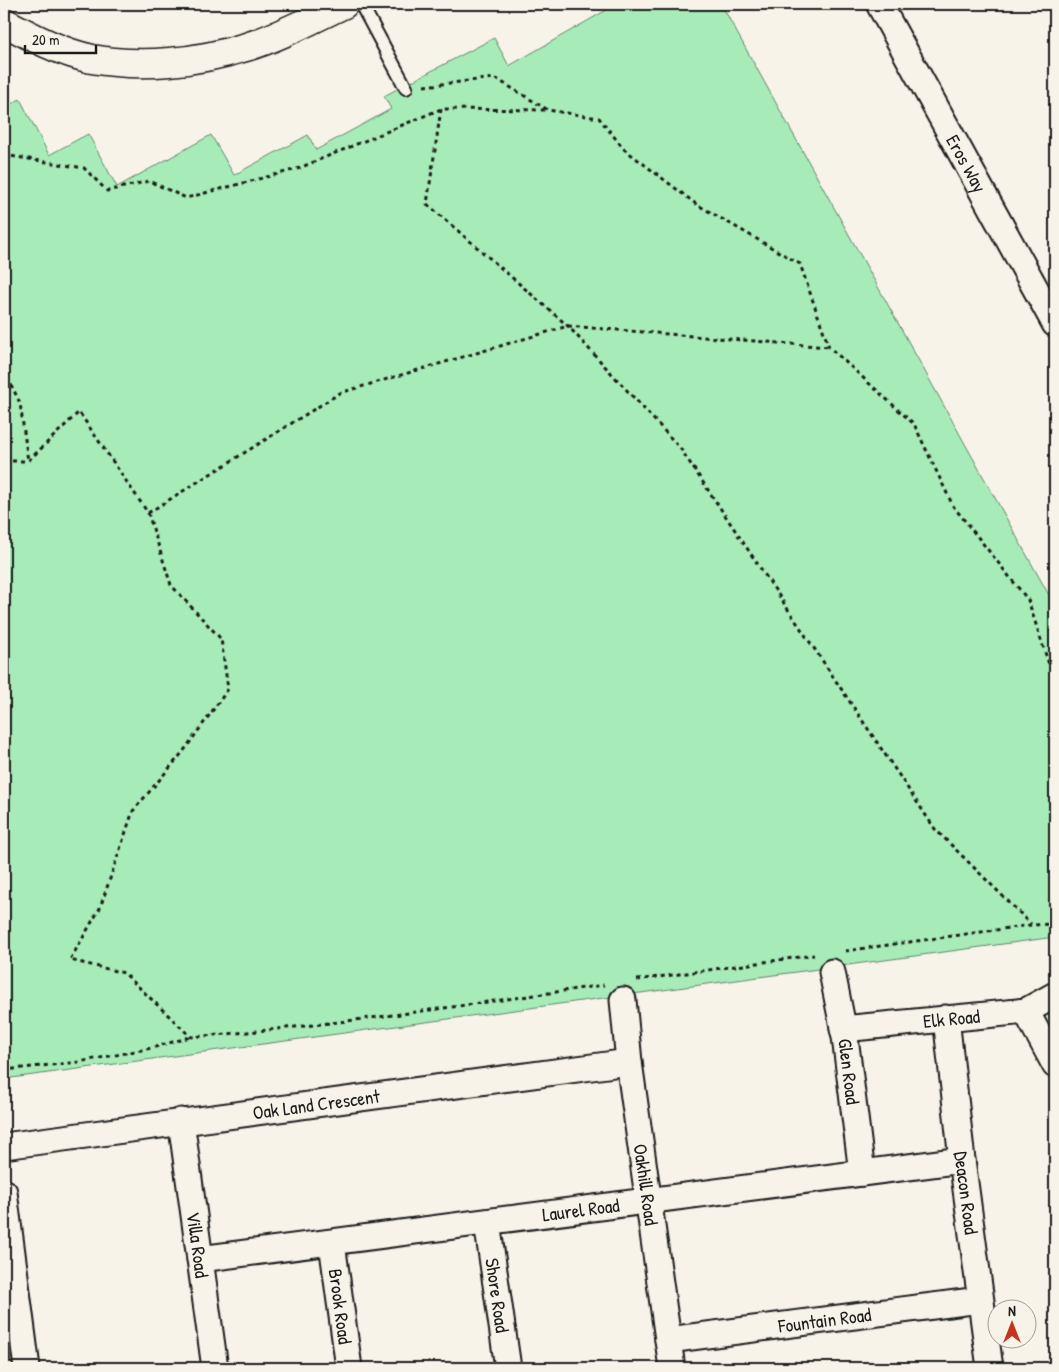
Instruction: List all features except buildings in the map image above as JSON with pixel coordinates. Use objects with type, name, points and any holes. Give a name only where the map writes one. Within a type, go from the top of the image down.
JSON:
[{"type":"street","points":[[4,22],[44,44],[91,58],[156,63],[196,59],[246,47],[344,4]]},
{"type":"street","name":"Eros Way","points":[[878,4],[1055,324]]},
{"type":"street","name":"Glen Road","points":[[833,959],[862,1173]]},
{"type":"street","name":"Oakhill Road","points":[[622,989],[629,1062],[672,1368]]},
{"type":"street","name":"Elk Road","points":[[843,1029],[1026,1011],[1055,995]]},
{"type":"street","points":[[1026,1011],[1055,1065]]},
{"type":"street","name":"Deacon Road","points":[[946,1018],[962,1160],[990,1368]]},
{"type":"street","name":"Oak Land Crescent","points":[[4,1146],[629,1062]]},
{"type":"street","name":"Villa Road","points":[[181,1121],[215,1368]]},
{"type":"street","name":"Laurel Road","points":[[200,1259],[962,1160]]},
{"type":"street","points":[[4,1192],[10,1288],[27,1368]]},
{"type":"street","name":"Shore Road","points":[[487,1222],[508,1368]]},
{"type":"street","name":"Brook Road","points":[[332,1243],[349,1368]]},
{"type":"street","name":"Fountain Road","points":[[668,1340],[980,1300]]},
{"type":"lane","points":[[361,4],[406,88]]},
{"type":"path","points":[[406,88],[495,78],[548,110]]},
{"type":"path","points":[[440,109],[428,204],[568,326],[680,448],[935,828],[1031,925]]},
{"type":"path","points":[[4,155],[84,168],[107,191],[149,181],[186,198],[297,169],[440,109],[548,110],[599,118],[624,149],[696,204],[800,264],[829,347],[914,424],[953,506],[1028,600],[1055,682]]},
{"type":"path","points":[[148,513],[340,393],[568,326],[829,347]]},
{"type":"path","points":[[4,370],[20,403],[28,460]]},
{"type":"path","points":[[4,461],[28,460],[79,412],[148,513],[171,584],[221,640],[228,689],[183,752],[133,811],[100,908],[70,960],[124,972],[191,1037]]},
{"type":"path","points":[[4,1070],[88,1060],[152,1048],[191,1037],[280,1030],[622,989],[833,959],[1031,925],[1055,924]]},
{"type":"green space","points":[[617,4],[721,4],[1055,606],[1055,937],[4,1079],[4,108],[20,99],[49,155],[88,134],[117,187],[211,135],[234,175],[308,135],[316,150],[391,109],[384,96],[494,38],[509,66]]}]
